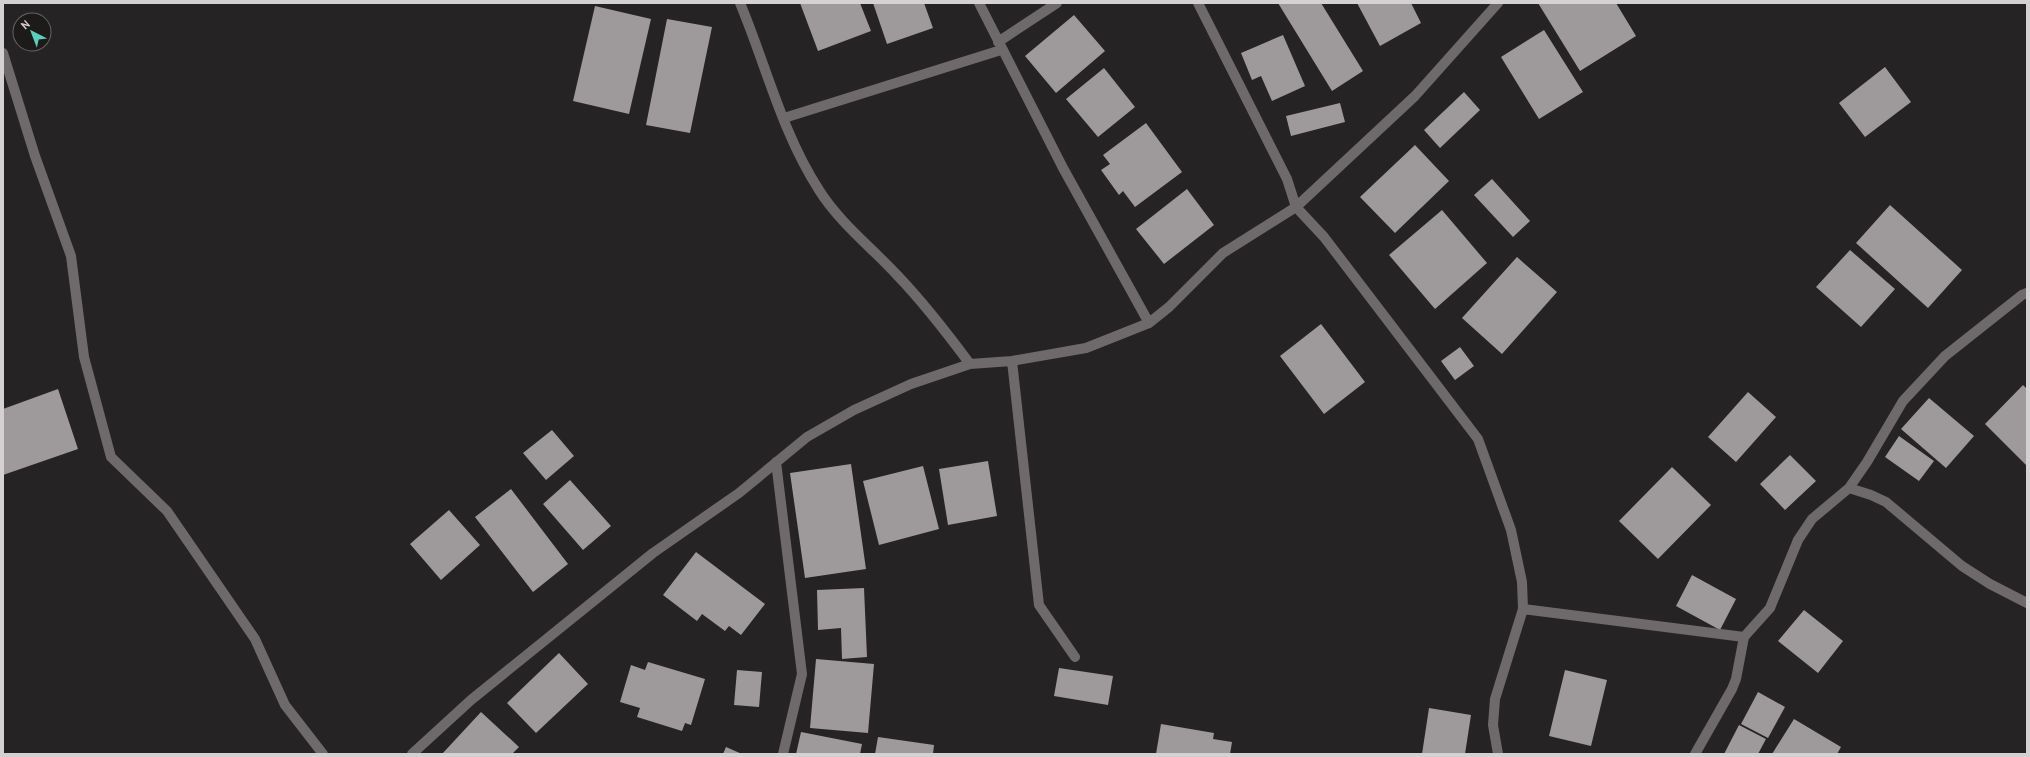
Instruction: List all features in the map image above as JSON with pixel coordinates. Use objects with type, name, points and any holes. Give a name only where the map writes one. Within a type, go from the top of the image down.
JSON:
[{"type":"street","points":[[740,3],[798,152],[819,191],[844,222],[898,275],[949,335],[970,364]]},
{"type":"street","points":[[979,3],[999,46],[1063,168],[1148,323]]},
{"type":"street","points":[[784,118],[999,46],[1057,3]]},
{"type":"street","points":[[1198,3],[1287,179],[1296,207],[1324,237],[1478,439],[1511,530],[1522,582],[1523,609],[1495,699],[1494,725],[1498,754]]},
{"type":"street","points":[[412,754],[471,700],[653,553],[739,492],[807,437],[854,410],[911,384],[970,364],[1012,361],[1086,348],[1148,323],[1169,307],[1223,253],[1296,207],[1415,96],[1498,3]]},
{"type":"street","points":[[3,53],[35,156],[71,256],[84,356],[111,457],[167,511],[256,639],[285,705],[323,754]]},
{"type":"street","points":[[1695,754],[1732,689],[1736,679],[1744,638],[1770,608],[1798,540],[1812,519],[1849,488],[1867,462],[1903,401],[1945,356],[2022,295],[2027,293]]},
{"type":"street","points":[[1012,361],[1039,605],[1075,657]]},
{"type":"street","points":[[776,462],[802,674],[784,754]]},
{"type":"street","points":[[1849,488],[1871,494],[1886,502],[1962,566],[1990,584],[2027,603]]},
{"type":"street","points":[[1523,609],[1744,638]]},
{"type":"building","points":[[800,3],[860,3],[871,31],[818,51]]},
{"type":"building","points":[[873,3],[924,3],[933,28],[887,44]]},
{"type":"building","points":[[1278,3],[1321,3],[1363,71],[1332,91]]},
{"type":"building","points":[[1357,3],[1411,3],[1421,23],[1380,46]]},
{"type":"building","points":[[1538,3],[1616,3],[1636,36],[1580,71]]},
{"type":"building","points":[[595,6],[651,19],[629,114],[573,101]]},
{"type":"building","points":[[1074,15],[1105,51],[1056,93],[1025,56]]},
{"type":"building","points":[[667,19],[712,27],[690,133],[646,125]]},
{"type":"building","points":[[1544,30],[1583,92],[1539,119],[1501,57]]},
{"type":"building","points":[[1283,35],[1305,86],[1272,101],[1261,76],[1252,80],[1241,53]]},
{"type":"building","points":[[1885,67],[1911,102],[1865,137],[1839,103]]},
{"type":"building","points":[[1104,68],[1135,107],[1098,137],[1066,99]]},
{"type":"building","points":[[1464,92],[1480,110],[1440,148],[1424,130]]},
{"type":"building","points":[[1340,103],[1345,122],[1291,136],[1286,116]]},
{"type":"building","points":[[1146,123],[1182,172],[1135,207],[1123,191],[1119,195],[1101,170],[1110,164],[1103,155]]},
{"type":"building","points":[[1415,145],[1449,181],[1395,233],[1360,197]]},
{"type":"building","points":[[1492,179],[1530,221],[1513,237],[1474,195]]},
{"type":"building","points":[[1187,189],[1214,225],[1164,264],[1136,229]]},
{"type":"building","points":[[1890,205],[1962,270],[1928,308],[1856,243]]},
{"type":"building","points":[[1442,210],[1487,263],[1435,309],[1389,255]]},
{"type":"building","points":[[1850,250],[1895,289],[1861,327],[1816,287]]},
{"type":"building","points":[[1517,257],[1557,292],[1502,354],[1462,318]]},
{"type":"building","points":[[1321,324],[1365,382],[1324,414],[1280,356]]},
{"type":"building","points":[[1460,347],[1474,366],[1455,380],[1441,361]]},
{"type":"building","points":[[2023,385],[2027,389],[2027,466],[1985,424]]},
{"type":"building","points":[[58,389],[78,449],[3,475],[3,409]]},
{"type":"building","points":[[1748,392],[1776,417],[1736,462],[1708,437]]},
{"type":"building","points":[[1929,398],[1974,436],[1946,468],[1901,429]]},
{"type":"building","points":[[552,430],[574,456],[546,480],[523,453]]},
{"type":"building","points":[[1899,436],[1934,461],[1919,481],[1885,457]]},
{"type":"building","points":[[1790,455],[1816,481],[1785,510],[1760,484]]},
{"type":"building","points":[[988,461],[997,516],[948,525],[939,469]]},
{"type":"building","points":[[851,464],[866,569],[805,578],[790,473]]},
{"type":"building","points":[[923,466],[939,529],[879,545],[863,481]]},
{"type":"building","points":[[1672,467],[1711,505],[1658,559],[1619,521]]},
{"type":"building","points":[[570,480],[611,526],[583,550],[543,504]]},
{"type":"building","points":[[511,489],[568,564],[533,592],[475,517]]},
{"type":"building","points":[[449,510],[480,545],[441,580],[410,544]]},
{"type":"building","points":[[696,552],[765,604],[741,635],[729,626],[725,631],[702,614],[697,621],[663,595]]},
{"type":"building","points":[[1692,575],[1736,599],[1720,630],[1676,606]]},
{"type":"building","points":[[864,588],[867,657],[842,659],[841,628],[818,630],[817,590]]},
{"type":"building","points":[[1804,610],[1843,641],[1818,673],[1778,641]]},
{"type":"building","points":[[559,653],[588,684],[536,733],[507,703]]},
{"type":"building","points":[[816,659],[874,664],[868,733],[810,728]]},
{"type":"building","points":[[648,662],[705,679],[691,725],[685,723],[682,731],[637,717],[640,708],[620,702],[631,665],[645,670]]},
{"type":"building","points":[[1059,668],[1113,676],[1108,705],[1054,696]]},
{"type":"building","points":[[737,670],[762,672],[759,707],[734,705]]},
{"type":"building","points":[[1565,670],[1607,680],[1591,746],[1549,736]]},
{"type":"building","points":[[1758,692],[1785,707],[1768,738],[1741,724]]},
{"type":"building","points":[[1429,708],[1471,715],[1465,754],[1422,754]]},
{"type":"building","points":[[481,712],[519,747],[512,754],[442,754]]},
{"type":"building","points":[[1794,719],[1841,747],[1837,754],[1772,754]]},
{"type":"building","points":[[1161,724],[1214,733],[1213,739],[1232,742],[1230,754],[1156,754]]},
{"type":"building","points":[[1739,725],[1766,739],[1758,754],[1724,754]]},
{"type":"building","points":[[801,732],[862,744],[860,754],[796,754]]},
{"type":"building","points":[[878,737],[934,745],[933,754],[875,754]]},
{"type":"building","points":[[726,747],[742,754],[723,754]]}]
